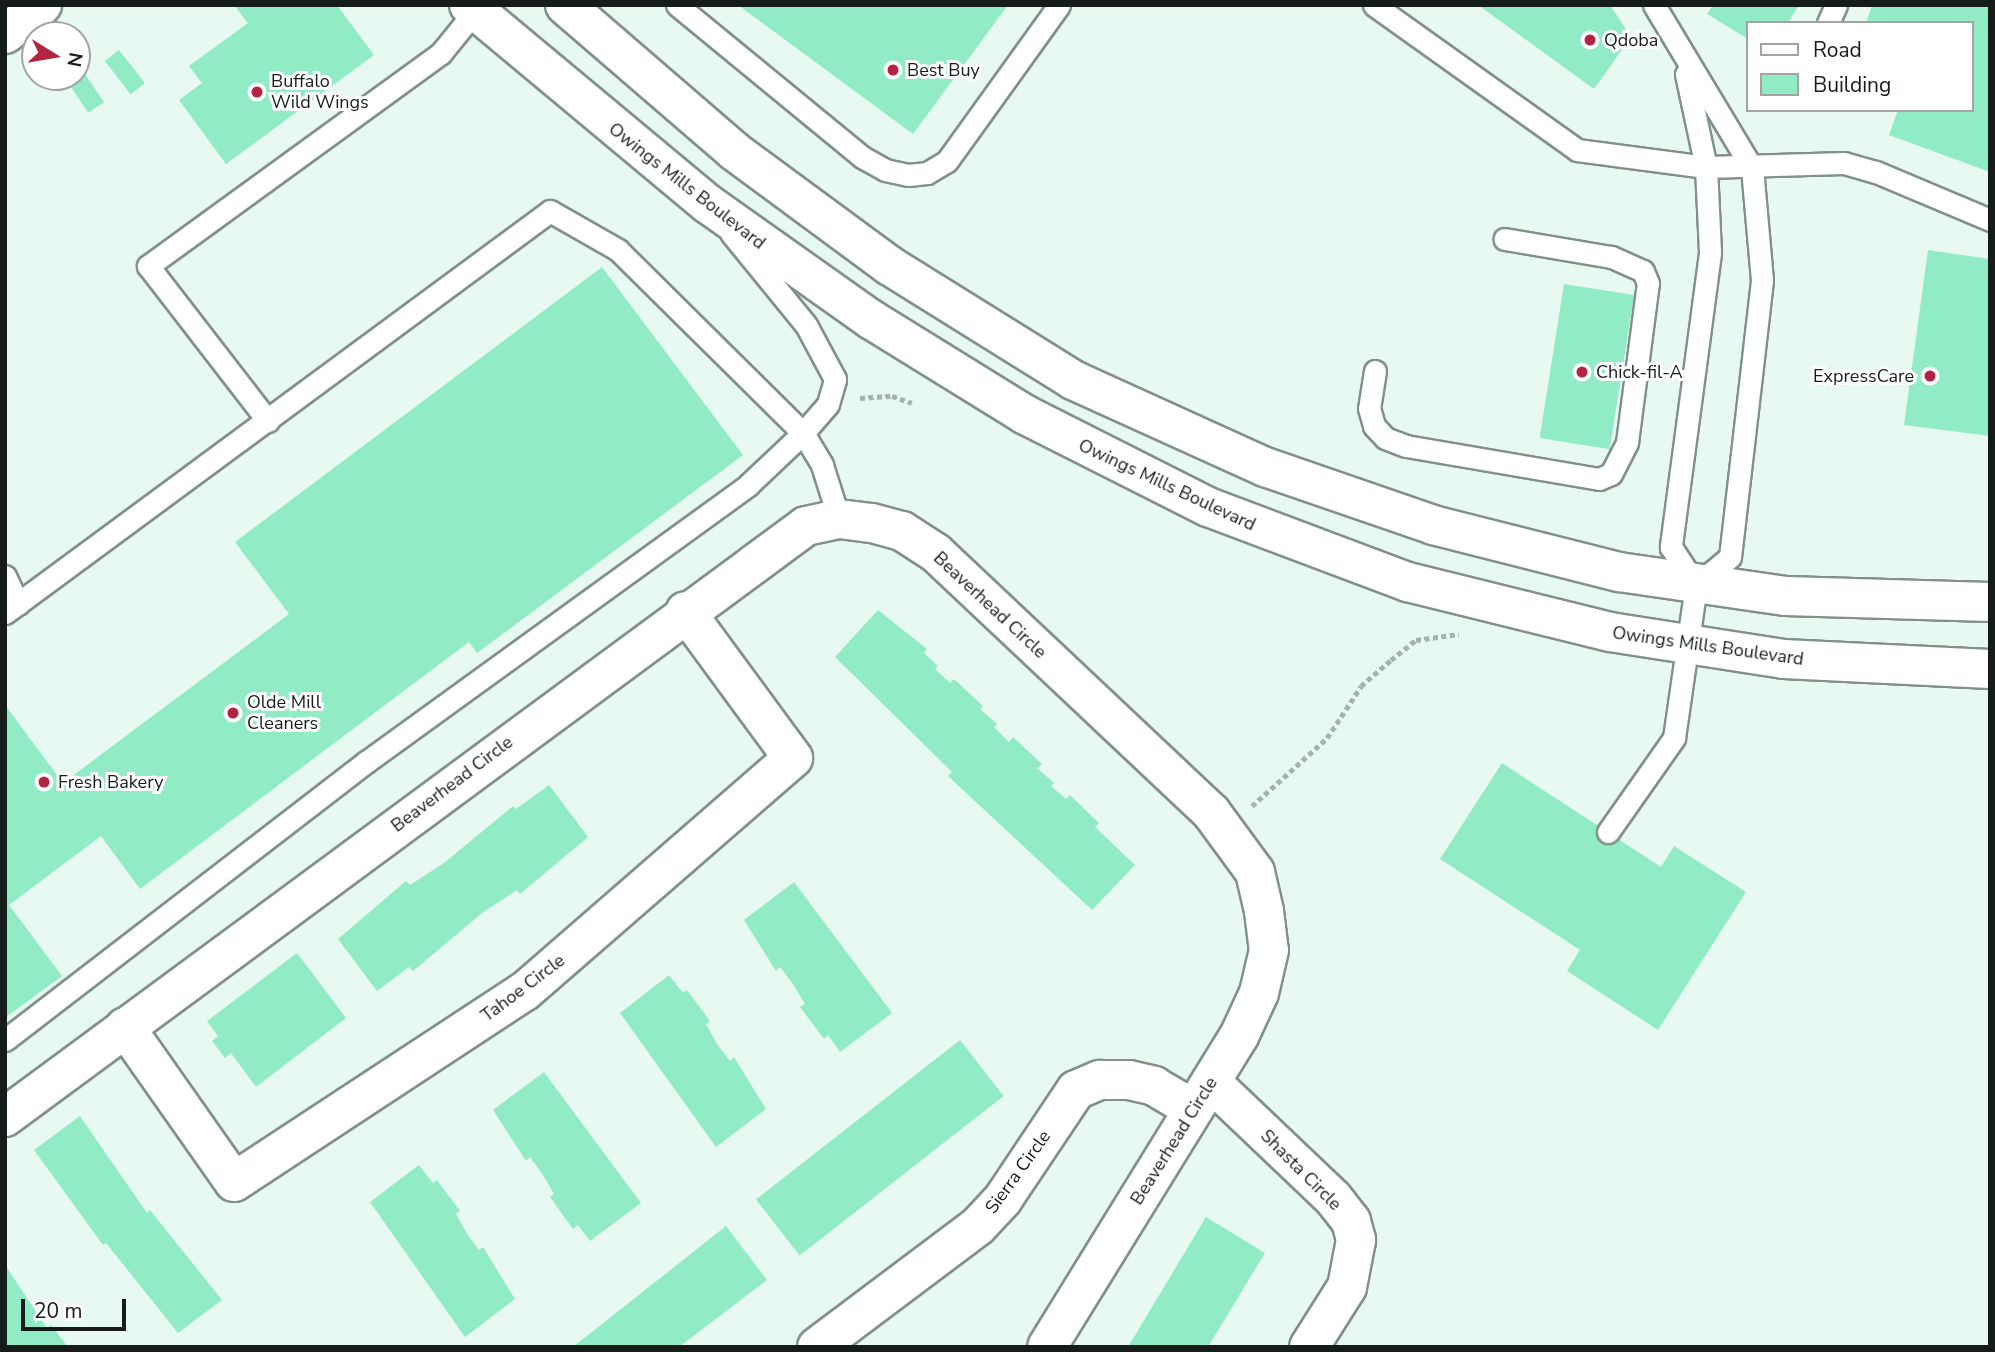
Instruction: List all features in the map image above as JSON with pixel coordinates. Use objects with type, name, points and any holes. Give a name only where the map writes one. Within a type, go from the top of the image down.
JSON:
[{"type":"street","points":[[5,34],[42,5]]},
{"type":"street","points":[[565,5],[790,195],[890,266],[1073,380],[1265,467],[1433,524],[1606,569],[1696,584],[1842,600],[1990,602]]},
{"type":"street","name":"Owings Mills Boulevard","points":[[475,7],[708,204],[937,362],[1094,453],[1197,502],[1345,561],[1464,600],[1688,646],[1850,664],[1990,669]]},
{"type":"street","name":"Beaverhead Circle","points":[[5,1117],[685,611],[806,526],[839,519],[902,531],[936,553],[1226,829],[1255,872],[1269,950],[1259,993],[1202,1096],[1046,1347]]},
{"type":"street","name":"Tahoe Circle","points":[[125,1027],[234,1182],[525,991],[793,758],[685,611]]},
{"type":"street","name":"Sierra Circle","points":[[817,1347],[978,1226],[1003,1199],[1076,1090],[1100,1080],[1129,1080],[1202,1096]]},
{"type":"street","name":"Shasta Circle","points":[[1202,1096],[1333,1198],[1352,1221],[1356,1240],[1347,1287],[1309,1347]]},
{"type":"lane","points":[[677,5],[862,157],[885,170],[908,175],[927,173],[947,161],[1059,5]]},
{"type":"lane","points":[[1374,5],[1577,150],[1706,167],[1752,168],[1784,162],[1844,163],[1876,172],[1990,220]]},
{"type":"lane","points":[[1654,5],[1752,168],[1762,280],[1730,557],[1696,584]]},
{"type":"lane","points":[[1829,21],[1836,5]]},
{"type":"lane","points":[[268,421],[148,265],[441,53],[475,7]]},
{"type":"lane","points":[[1608,832],[1674,738],[1696,584],[1671,547],[1710,253],[1706,167],[1679,45]]},
{"type":"lane","points":[[5,1040],[366,762],[748,485],[803,433],[828,404],[835,379],[826,355],[708,204]]},
{"type":"lane","points":[[5,576],[10,603],[268,421],[550,211],[618,250],[803,433],[822,465],[839,519]]},
{"type":"lane","points":[[1375,371],[1368,408],[1374,426],[1385,438],[1406,446],[1599,479],[1611,474],[1620,463],[1627,442],[1647,290],[1643,271],[1611,257],[1506,239]]},
{"type":"path","points":[[828,404],[869,396],[892,396],[912,404]]},
{"type":"path","points":[[1226,829],[1328,738],[1361,687],[1391,660],[1416,640],[1467,633]]},
{"type":"building","name":"Buffalo Wild Wings","points":[[234,5],[337,5],[374,55],[226,164],[179,100],[202,83],[189,66],[248,23]]},
{"type":"building","name":"Best Buy","points":[[738,5],[1008,5],[913,134]]},
{"type":"building","points":[[1478,5],[1610,5],[1631,37],[1594,89]]},
{"type":"building","points":[[1713,5],[1799,5],[1789,21],[1746,21],[1746,38],[1707,14]]},
{"type":"building","points":[[1872,5],[1990,5],[1990,172],[1889,135],[1897,112],[1974,112],[1974,21],[1867,21]]},
{"type":"building","points":[[119,50],[145,83],[131,94],[105,61]]},
{"type":"building","points":[[91,83],[104,102],[88,113],[74,91],[91,91]]},
{"type":"building","points":[[1928,250],[1990,259],[1990,436],[1904,425]]},
{"type":"building","points":[[602,267],[743,455],[477,653],[469,642],[140,889],[101,836],[9,905],[62,976],[5,1018],[5,705],[63,783],[289,614],[235,542]]},
{"type":"building","points":[[1564,284],[1634,295],[1610,449],[1540,438]]},
{"type":"building","points":[[878,610],[927,649],[924,653],[938,666],[935,669],[950,683],[954,679],[983,706],[980,709],[997,724],[994,727],[1009,742],[1013,737],[1042,764],[1037,768],[1054,783],[1051,786],[1066,799],[1070,795],[1099,823],[1095,827],[1135,865],[1092,910],[948,776],[952,772],[835,657]]},
{"type":"building","points":[[1502,763],[1661,867],[1674,846],[1746,892],[1658,1030],[1567,971],[1580,950],[1440,859]]},
{"type":"building","points":[[549,785],[588,837],[520,894],[517,890],[482,913],[413,971],[409,967],[377,991],[338,939],[406,881],[410,885],[444,863],[513,806],[516,809]]},
{"type":"building","points":[[794,882],[892,1013],[840,1052],[828,1035],[824,1039],[800,1007],[805,1004],[793,984],[780,967],[776,971],[744,920]]},
{"type":"building","points":[[297,953],[346,1018],[256,1087],[231,1053],[225,1058],[212,1041],[218,1036],[207,1021]]},
{"type":"building","points":[[669,975],[683,993],[687,990],[710,1021],[706,1024],[717,1044],[730,1061],[734,1057],[766,1109],[716,1147],[620,1013]]},
{"type":"building","points":[[960,1040],[1004,1096],[800,1255],[756,1199]]},
{"type":"building","points":[[544,1072],[641,1203],[590,1241],[578,1225],[573,1229],[550,1197],[554,1194],[543,1175],[530,1157],[526,1161],[493,1110]]},
{"type":"building","points":[[80,1116],[147,1213],[150,1210],[222,1300],[178,1333],[106,1243],[103,1245],[34,1150]]},
{"type":"building","points":[[419,1165],[433,1183],[437,1180],[460,1211],[456,1214],[467,1234],[479,1250],[483,1247],[515,1299],[465,1337],[370,1202]]},
{"type":"building","points":[[1206,1217],[1265,1253],[1208,1347],[1128,1347]]},
{"type":"building","points":[[726,1226],[767,1280],[679,1347],[573,1347]]},
{"type":"building","points":[[5,1265],[47,1328],[51,1325],[68,1347],[5,1347]]},
{"type":"place","name":"Qdoba","points":[[1590,40]]},
{"type":"place","name":"Best Buy","points":[[893,70]]},
{"type":"place","name":"Buffalo Wild Wings","points":[[257,92]]},
{"type":"place","name":"Chick-fil-A","points":[[1582,372]]},
{"type":"place","name":"ExpressCare","points":[[1930,376]]},
{"type":"place","name":"Olde Mill Cleaners","points":[[233,713]]},
{"type":"place","name":"Fresh Bakery","points":[[44,782]]}]
